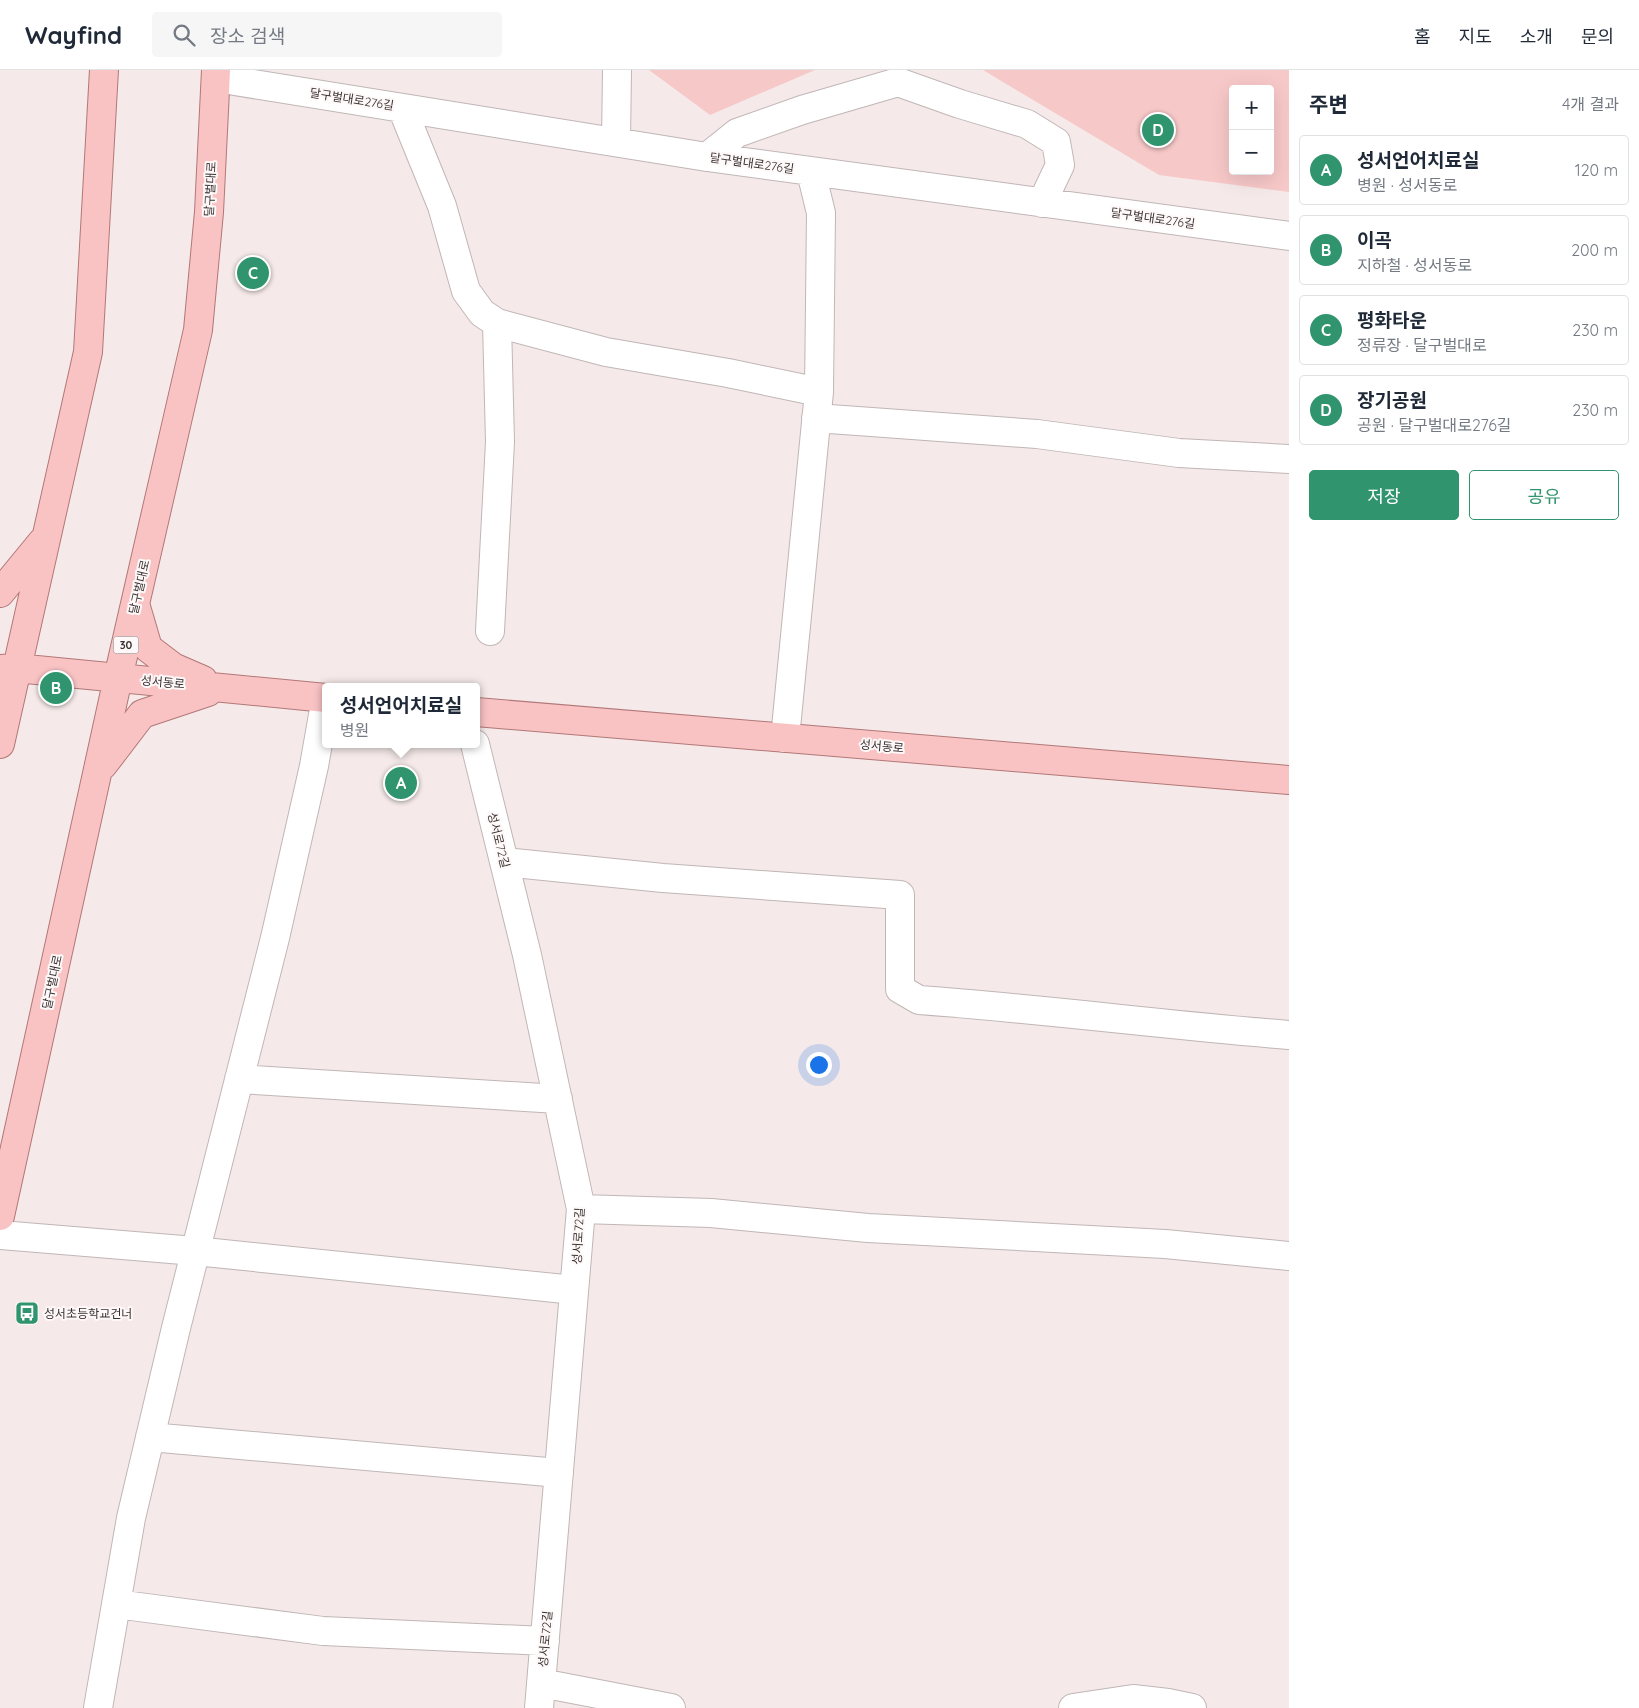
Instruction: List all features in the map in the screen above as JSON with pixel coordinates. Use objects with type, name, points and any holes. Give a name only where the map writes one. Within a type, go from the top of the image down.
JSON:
[{"type":"main road","points":[[0,744],[8,668],[46,537],[88,352],[104,70]]},
{"type":"main road","name":"달구벌대로","points":[[0,1216],[118,678],[198,330],[210,212],[216,74]]},
{"type":"main road","points":[[0,593],[46,537]]},
{"type":"main road","points":[[135,604],[148,648],[174,667],[220,688]]},
{"type":"main road","name":"성서동로","points":[[8,668],[322,698]]},
{"type":"main road","points":[[98,772],[142,714],[220,688]]},
{"type":"main road","name":"성서동로","points":[[480,712],[1289,780]]},
{"type":"street","points":[[616,142],[617,70]]},
{"type":"street","name":"달구벌대로276길","points":[[216,74],[402,108],[707,157],[1289,236]]},
{"type":"street","points":[[707,157],[737,133],[802,110],[898,82],[960,104],[1027,124],[1056,142],[1060,165],[1042,203]]},
{"type":"street","points":[[402,108],[442,206],[466,291],[482,314],[497,323],[606,352],[728,373],[817,405],[1179,453],[1289,459]]},
{"type":"street","points":[[785,738],[817,405],[821,213],[811,172]]},
{"type":"street","points":[[490,631],[500,442],[497,323]]},
{"type":"street","points":[[98,1708],[131,1518],[195,1251],[275,938],[314,766],[322,721]]},
{"type":"street","name":"성서로72길","points":[[476,748],[527,955],[582,1209],[540,1695]]},
{"type":"street","points":[[504,862],[663,878],[900,895],[900,989],[919,1000],[1289,1035]]},
{"type":"street","points":[[239,1079],[558,1099]]},
{"type":"street","points":[[582,1209],[711,1212],[868,1228],[1165,1244],[1289,1256]]},
{"type":"street","points":[[0,1236],[195,1251],[574,1290]]},
{"type":"street","points":[[150,1437],[559,1473]]},
{"type":"street","points":[[116,1604],[323,1631],[545,1641]]},
{"type":"street","points":[[540,1695],[671,1708]]},
{"type":"street","points":[[1073,1708],[1133,1700],[1168,1703],[1192,1708]]},
{"type":"shaded area","points":[[649,70],[815,70],[710,115]]},
{"type":"shaded area","points":[[983,70],[1289,70],[1289,192],[1159,175]]},
{"type":"place","name":"장기공원","points":[[1158,130]]},
{"type":"place","name":"평화타운","points":[[253,273]]},
{"type":"place","name":"이곡","points":[[56,688]]},
{"type":"place","name":"성서언어치료실","points":[[401,783]]},
{"type":"place","name":"성서초등학교건너","points":[[27,1313]]}]
